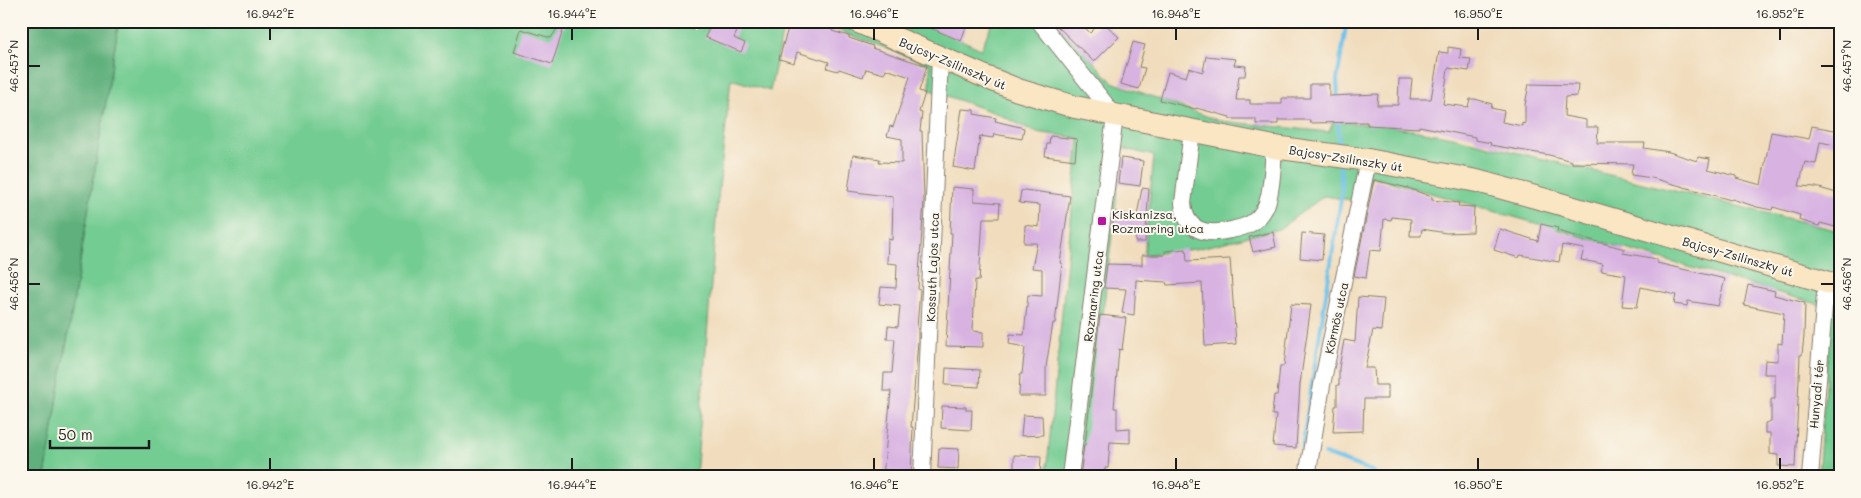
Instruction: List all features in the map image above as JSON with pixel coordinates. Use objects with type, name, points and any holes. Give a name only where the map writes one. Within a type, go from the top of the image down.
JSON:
[{"type":"main road","name":"Bajcsy-Zsilinszky út","points":[[856,21],[1018,90],[1075,107],[1274,147],[1368,160],[1495,186],[1557,202],[1833,284]]},
{"type":"street","points":[[1039,21],[1116,116]]},
{"type":"street","name":"Kossuth Lajos utca","points":[[922,477],[940,58]]},
{"type":"street","name":"Rozmaring utca","points":[[1070,477],[1116,116]]},
{"type":"street","points":[[1192,131],[1183,212],[1192,225],[1205,232],[1221,232],[1245,227],[1258,218],[1266,207],[1274,147]]},
{"type":"street","name":"Körmös utca","points":[[1307,477],[1322,385],[1368,160]]},
{"type":"street","name":"Hunyadi tér","points":[[1810,477],[1823,312],[1833,284]]},
{"type":"green space","points":[[21,21],[119,21],[45,477],[21,477]]},
{"type":"green space","points":[[119,21],[785,21],[770,91],[731,79],[717,207],[696,477],[45,477]]},
{"type":"green space","points":[[814,21],[920,21],[981,49],[993,21],[1056,21],[1112,82],[1220,121],[1329,132],[1333,122],[1383,125],[1453,137],[1840,231],[1840,285],[1828,307],[1371,176],[1365,202],[1324,196],[1279,229],[1196,249],[1144,255],[1154,156],[1122,148],[1084,477],[1046,477],[1079,138],[1035,132],[998,114],[930,90],[930,65]]},
{"type":"green space","points":[[1840,298],[1840,477],[1818,477],[1831,310],[1837,299]]},
{"type":"building","points":[[562,21],[566,21],[552,64],[514,52],[521,29],[551,38]]},
{"type":"building","points":[[713,21],[742,21],[734,38],[745,43],[741,52],[705,37]]},
{"type":"building","points":[[790,21],[807,21],[832,29],[832,31],[873,46],[872,48],[927,66],[919,91],[925,93],[919,112],[922,113],[920,131],[922,131],[924,201],[918,289],[920,290],[917,328],[918,341],[911,427],[913,427],[911,477],[883,477],[891,391],[883,391],[884,373],[892,373],[895,339],[887,339],[888,326],[898,327],[900,306],[879,304],[881,287],[896,288],[897,264],[887,263],[888,239],[892,240],[893,197],[848,191],[853,155],[880,159],[879,162],[902,163],[902,139],[887,136],[890,126],[893,127],[910,77],[886,69],[884,74],[866,69],[863,77],[839,69],[838,71],[827,68],[829,62],[797,52],[794,63],[779,59]]},
{"type":"building","points":[[914,21],[968,21],[961,41]]},
{"type":"building","points":[[1052,21],[1079,21],[1090,33],[1102,21],[1119,37],[1094,62]]},
{"type":"building","points":[[1133,42],[1145,45],[1139,67],[1145,68],[1139,89],[1121,84]]},
{"type":"building","points":[[1448,47],[1461,49],[1460,58],[1471,59],[1469,71],[1448,68],[1443,104],[1468,107],[1470,99],[1475,99],[1492,104],[1491,108],[1504,111],[1502,122],[1522,126],[1522,123],[1525,124],[1525,105],[1529,84],[1578,85],[1577,96],[1565,97],[1564,116],[1586,120],[1586,127],[1598,127],[1597,143],[1645,143],[1644,148],[1669,152],[1697,161],[1698,157],[1710,159],[1708,169],[1761,185],[1771,132],[1809,139],[1812,126],[1840,131],[1840,146],[1820,142],[1816,164],[1805,162],[1799,186],[1816,187],[1840,194],[1840,228],[1820,223],[1819,226],[1799,220],[1800,215],[1773,207],[1772,210],[1757,207],[1652,178],[1631,175],[1633,164],[1572,163],[1572,161],[1549,155],[1490,145],[1491,143],[1475,140],[1475,137],[1419,126],[1419,128],[1367,125],[1367,122],[1310,123],[1310,120],[1278,120],[1278,124],[1256,124],[1256,119],[1230,119],[1230,117],[1160,100],[1168,72],[1186,77],[1189,68],[1203,72],[1206,56],[1236,59],[1234,65],[1246,66],[1245,76],[1239,76],[1236,100],[1250,100],[1250,104],[1282,104],[1282,98],[1310,98],[1310,84],[1329,84],[1329,96],[1378,94],[1377,105],[1398,105],[1399,79],[1412,79],[1410,99],[1431,99],[1439,52],[1448,53]]},
{"type":"building","points":[[962,109],[974,110],[974,114],[996,118],[995,121],[1024,128],[1022,139],[994,134],[993,138],[980,136],[975,171],[953,167]]},
{"type":"building","points":[[1050,136],[1077,139],[1075,160],[1045,156]]},
{"type":"building","points":[[1121,158],[1143,161],[1140,186],[1118,183]]},
{"type":"building","points":[[1374,180],[1408,188],[1432,197],[1432,200],[1459,203],[1458,206],[1474,207],[1473,232],[1446,233],[1422,229],[1421,236],[1410,236],[1411,219],[1392,217],[1391,220],[1384,219],[1381,251],[1370,250],[1366,278],[1354,276]]},
{"type":"building","points":[[952,187],[974,189],[974,201],[1000,203],[999,218],[983,218],[979,281],[975,280],[973,331],[983,332],[983,347],[946,346],[952,233],[950,233]]},
{"type":"building","points":[[1142,188],[1149,189],[1145,242],[1135,242],[1136,231],[1112,227],[1115,212],[1137,216]]},
{"type":"building","points":[[1021,191],[1070,196],[1060,263],[1062,263],[1055,323],[1053,323],[1046,367],[1046,396],[1019,396],[1020,374],[1022,374],[1025,347],[1009,344],[1010,334],[1024,335],[1028,295],[1042,296],[1042,269],[1032,268],[1037,243],[1024,243],[1025,225],[1039,227],[1040,205],[1019,203]]},
{"type":"building","points":[[1541,224],[1558,228],[1557,231],[1625,249],[1623,253],[1657,259],[1657,263],[1725,279],[1718,306],[1688,301],[1687,306],[1674,304],[1676,295],[1641,287],[1637,307],[1622,306],[1626,275],[1601,271],[1603,264],[1581,260],[1584,249],[1562,245],[1559,262],[1520,255],[1519,258],[1494,250],[1500,229],[1538,241]]},
{"type":"building","points":[[1273,232],[1276,247],[1253,252],[1249,237]]},
{"type":"building","points":[[1302,233],[1324,235],[1322,260],[1300,258]]},
{"type":"building","points":[[1186,249],[1187,261],[1230,259],[1236,344],[1205,346],[1202,283],[1167,285],[1166,282],[1136,280],[1134,315],[1122,313],[1126,289],[1104,288],[1107,264],[1142,265],[1142,255],[1165,255],[1165,251]]},
{"type":"building","points":[[1748,285],[1775,291],[1774,295],[1805,303],[1804,336],[1802,355],[1800,355],[1795,467],[1778,466],[1778,455],[1770,454],[1770,433],[1765,433],[1765,423],[1771,422],[1771,399],[1775,399],[1775,374],[1764,374],[1765,360],[1778,361],[1778,343],[1782,344],[1784,313],[1744,305]]},
{"type":"building","points":[[1358,297],[1384,299],[1381,331],[1373,330],[1365,368],[1374,368],[1375,385],[1388,385],[1388,399],[1364,399],[1363,431],[1333,432],[1335,406],[1337,406],[1337,385],[1339,385],[1339,368],[1344,340],[1355,342]]},
{"type":"building","points":[[1291,304],[1311,305],[1300,384],[1296,448],[1273,446],[1276,415],[1272,415],[1274,395],[1277,395],[1280,366],[1284,366]]},
{"type":"building","points":[[1100,315],[1126,318],[1122,350],[1119,349],[1114,408],[1117,408],[1117,429],[1130,428],[1130,443],[1110,442],[1108,468],[1105,468],[1105,477],[1080,477],[1085,445]]},
{"type":"building","points":[[946,368],[980,370],[979,387],[945,385]]},
{"type":"building","points":[[942,406],[966,407],[966,410],[972,410],[971,430],[941,428]]},
{"type":"building","points":[[1023,415],[1042,416],[1043,435],[1021,436]]},
{"type":"building","points":[[939,448],[959,449],[958,469],[938,468]]},
{"type":"building","points":[[1014,455],[1041,456],[1040,477],[1014,476]]},
{"type":"waterway","points":[[1338,99],[1337,80],[1347,21]]},
{"type":"waterway","points":[[1338,118],[1339,149]]},
{"type":"waterway","points":[[1302,448],[1342,192],[1340,163]]},
{"type":"waterway","points":[[1325,454],[1372,471],[1380,477]]},
{"type":"place","name":"Kiskanizsa, Rozmaring utca","points":[[1102,221]]}]
